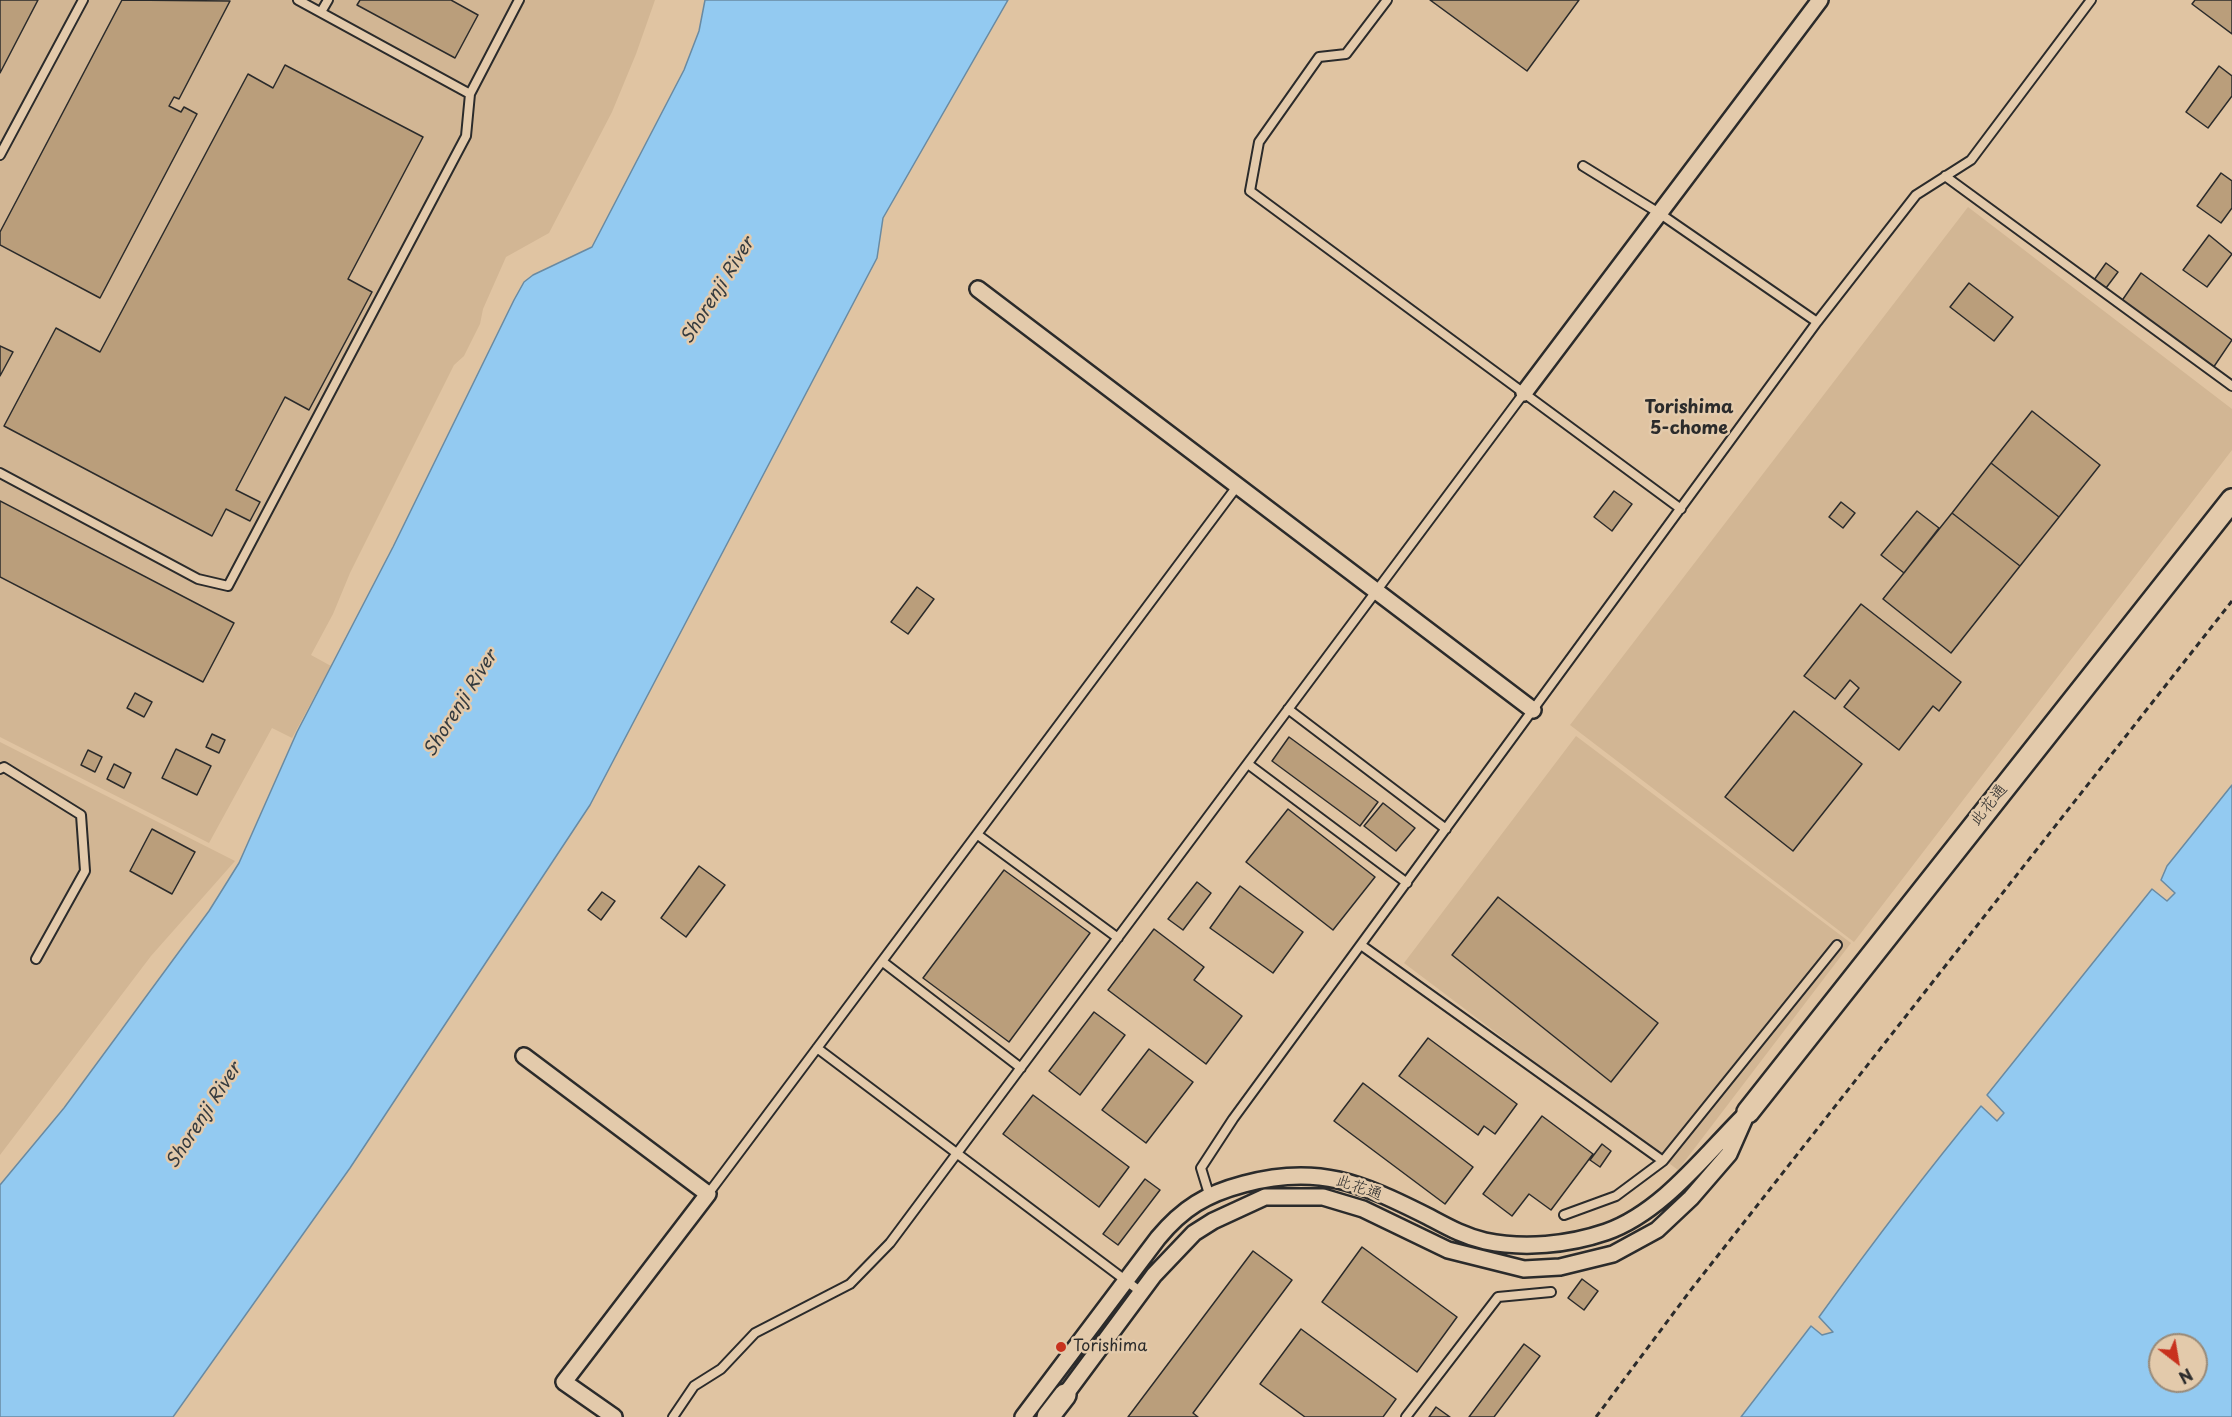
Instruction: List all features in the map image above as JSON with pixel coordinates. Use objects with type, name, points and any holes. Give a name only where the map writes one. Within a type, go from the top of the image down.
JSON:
[{"type":"street","points":[[1524,393],[1820,0]]},
{"type":"street","points":[[978,289],[1533,710]]},
{"type":"street","name":"此花通","points":[[1049,1411],[1125,1280],[1172,1221],[1209,1194],[1268,1177],[1301,1174],[1339,1179],[1380,1194],[1458,1233],[1486,1241],[1542,1245],[1574,1240],[1607,1231],[1631,1220],[1684,1177],[1748,1112],[2232,500]]},
{"type":"street","points":[[524,1056],[708,1194],[564,1382],[614,1417]]},
{"type":"street","name":"此花通","points":[[1023,1417],[1049,1411],[1065,1395],[1141,1292],[1194,1233],[1213,1221],[1265,1197],[1323,1197],[1363,1209],[1448,1250],[1524,1269],[1560,1268],[1593,1261],[1657,1230],[1729,1154],[1748,1112]]},
{"type":"lane","points":[[0,155],[83,0]]},
{"type":"lane","points":[[298,0],[470,94]]},
{"type":"lane","points":[[321,12],[328,0]]},
{"type":"lane","points":[[0,473],[198,579],[228,586],[466,136],[470,94],[519,0]]},
{"type":"lane","points":[[1387,0],[1346,54],[1319,57],[1259,142],[1250,191],[1680,509]]},
{"type":"lane","points":[[1209,1194],[1202,1168],[1233,1119],[1817,322],[1916,195],[1971,159],[2091,0]]},
{"type":"lane","points":[[1583,166],[1659,213],[1817,322]]},
{"type":"lane","points":[[1945,176],[2232,386]]},
{"type":"lane","points":[[672,1417],[694,1386],[722,1369],[755,1333],[850,1284],[890,1243],[1524,393]]},
{"type":"lane","points":[[708,1194],[1238,485]]},
{"type":"lane","points":[[1288,709],[1446,829]]},
{"type":"lane","points":[[1248,764],[1407,883]]},
{"type":"lane","points":[[0,769],[4,767],[81,815],[85,871],[36,959]]},
{"type":"lane","points":[[978,835],[1118,938]]},
{"type":"lane","points":[[1361,945],[1664,1161]]},
{"type":"lane","points":[[1564,1215],[1616,1197],[1664,1161],[1837,945]]},
{"type":"lane","points":[[883,962],[1021,1068]]},
{"type":"lane","points":[[817,1048],[1141,1292]]},
{"type":"lane","points":[[1406,1417],[1498,1297],[1551,1292]]},
{"type":"path","points":[[1596,1417],[1697,1282],[2232,601]]},
{"type":"shaded area","points":[[0,0],[655,0],[612,112],[549,233],[506,257],[483,309],[480,324],[464,356],[454,365],[350,573],[333,614],[311,655],[331,666],[292,738],[272,728],[209,843],[0,737]]},
{"type":"shaded area","points":[[1968,207],[2232,409],[2232,450],[1854,942],[1570,725]]},
{"type":"shaded area","points":[[1576,736],[1851,943],[1678,1170],[1404,963]]},
{"type":"shaded area","points":[[0,742],[235,861],[151,956],[0,1155]]},
{"type":"water","name":"Shorenji River","points":[[705,0],[1008,0],[883,218],[877,258],[590,805],[350,1168],[173,1417],[0,1417],[0,1185],[64,1108],[209,911],[239,863],[297,732],[393,547],[514,300],[524,282],[533,275],[592,247],[684,70],[699,31]]},
{"type":"water","points":[[2232,785],[2232,1417],[1741,1417],[1811,1326],[1822,1335],[1833,1332],[1819,1317],[1858,1263],[1981,1106],[1997,1121],[2004,1113],[1987,1095],[2152,889],[2167,901],[2175,893],[2161,880],[2167,866]]},
{"type":"building","points":[[0,0],[38,0],[0,73]]},
{"type":"building","points":[[122,0],[230,1],[179,99],[174,97],[169,106],[181,112],[184,107],[197,114],[100,298],[0,245],[0,232]]},
{"type":"building","points":[[360,0],[451,0],[478,15],[455,58],[357,5]]},
{"type":"building","points":[[1430,0],[1579,0],[1527,71]]},
{"type":"building","points":[[2195,0],[2232,0],[2232,34],[2192,4]]},
{"type":"building","points":[[285,65],[423,137],[348,279],[372,292],[309,410],[285,397],[236,490],[260,502],[250,521],[226,509],[212,536],[4,426],[56,328],[100,352],[248,74],[273,88]]},
{"type":"building","points":[[2219,66],[2232,76],[2232,96],[2208,128],[2186,112]]},
{"type":"building","points":[[2221,173],[2232,181],[2232,208],[2221,223],[2197,206]]},
{"type":"building","points":[[2209,235],[2232,254],[2207,287],[2183,270]]},
{"type":"building","points":[[2106,263],[2118,272],[2106,288],[2094,280]]},
{"type":"building","points":[[2141,273],[2232,340],[2213,368],[2121,302]]},
{"type":"building","points":[[1969,283],[2013,317],[1994,341],[1950,307]]},
{"type":"building","points":[[0,346],[13,352],[0,376]]},
{"type":"building","points":[[2032,411],[2100,465],[2059,517],[1991,463]]},
{"type":"building","points":[[1991,463],[2059,517],[2020,566],[1952,513]]},
{"type":"building","points":[[1614,491],[1632,504],[1612,531],[1594,517]]},
{"type":"building","points":[[0,501],[234,623],[203,682],[0,577]]},
{"type":"building","points":[[1841,502],[1855,513],[1843,528],[1829,517]]},
{"type":"building","points":[[1917,511],[1939,528],[1904,573],[1881,555]]},
{"type":"building","points":[[1952,513],[2020,566],[1951,653],[1883,599]]},
{"type":"building","points":[[917,587],[934,599],[908,634],[891,622]]},
{"type":"building","points":[[1861,604],[1961,682],[1939,711],[1933,706],[1899,750],[1844,707],[1859,688],[1850,680],[1835,699],[1804,676]]},
{"type":"building","points":[[135,693],[152,702],[144,717],[127,708]]},
{"type":"building","points":[[1794,711],[1862,764],[1793,851],[1725,797]]},
{"type":"building","points":[[212,734],[225,740],[219,753],[206,747]]},
{"type":"building","points":[[1289,737],[1378,802],[1360,826],[1272,761]]},
{"type":"building","points":[[176,749],[211,766],[197,795],[162,778]]},
{"type":"building","points":[[88,750],[102,757],[95,772],[81,765]]},
{"type":"building","points":[[114,764],[131,773],[124,788],[107,779]]},
{"type":"building","points":[[1383,803],[1415,828],[1396,851],[1364,826]]},
{"type":"building","points":[[1288,809],[1375,877],[1333,930],[1246,862]]},
{"type":"building","points":[[152,829],[195,852],[172,894],[130,871]]},
{"type":"building","points":[[699,866],[725,885],[686,937],[661,918]]},
{"type":"building","points":[[1004,870],[1090,933],[1009,1042],[923,978]]},
{"type":"building","points":[[1197,882],[1211,893],[1183,930],[1168,919]]},
{"type":"building","points":[[1240,886],[1303,932],[1273,973],[1210,928]]},
{"type":"building","points":[[602,892],[615,901],[601,920],[588,910]]},
{"type":"building","points":[[1498,897],[1658,1023],[1611,1082],[1452,955]]},
{"type":"building","points":[[1154,929],[1204,967],[1194,980],[1242,1016],[1206,1064],[1108,990]]},
{"type":"building","points":[[1094,1012],[1125,1035],[1080,1095],[1049,1071]]},
{"type":"building","points":[[1428,1038],[1517,1104],[1495,1134],[1484,1126],[1478,1135],[1399,1076]]},
{"type":"building","points":[[1149,1049],[1193,1082],[1146,1143],[1102,1110]]},
{"type":"building","points":[[1363,1083],[1473,1167],[1445,1204],[1334,1121]]},
{"type":"building","points":[[1033,1095],[1129,1167],[1099,1207],[1003,1134]]},
{"type":"building","points":[[1542,1116],[1593,1154],[1551,1210],[1529,1194],[1512,1216],[1483,1194]]},
{"type":"building","points":[[1602,1144],[1611,1151],[1600,1167],[1590,1160]]},
{"type":"building","points":[[1145,1179],[1160,1190],[1118,1245],[1103,1234]]},
{"type":"building","points":[[1362,1247],[1457,1317],[1417,1372],[1322,1302]]},
{"type":"building","points":[[1253,1251],[1292,1280],[1193,1413],[1198,1417],[1128,1417]]},
{"type":"building","points":[[1582,1279],[1598,1291],[1584,1310],[1568,1298]]},
{"type":"building","points":[[1301,1329],[1396,1399],[1383,1417],[1305,1417],[1260,1384]]},
{"type":"building","points":[[1524,1344],[1540,1356],[1494,1417],[1469,1417]]},
{"type":"building","points":[[1436,1407],[1450,1417],[1429,1417]]},
{"type":"place","name":"Torishima","points":[[1061,1347]]},
{"type":"district","name":"Torishima 5-chome","points":[[1689,418]]}]
